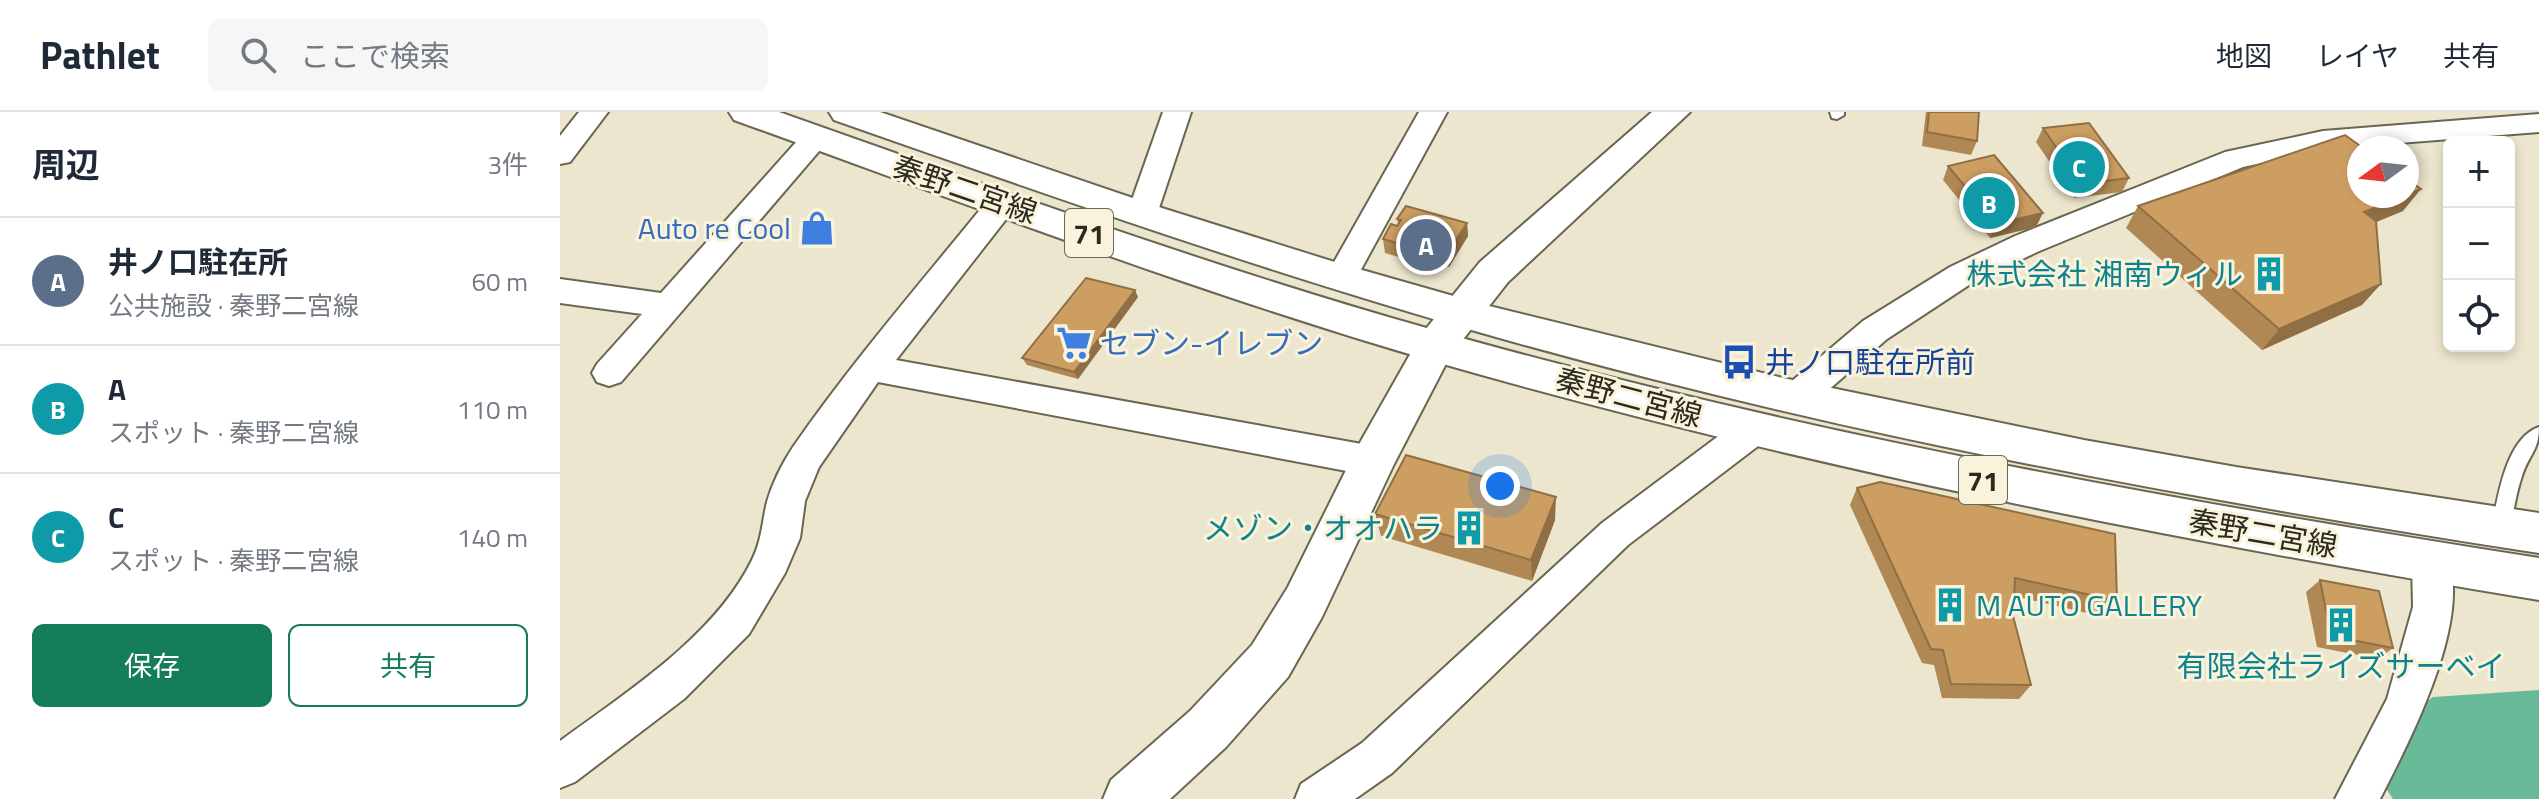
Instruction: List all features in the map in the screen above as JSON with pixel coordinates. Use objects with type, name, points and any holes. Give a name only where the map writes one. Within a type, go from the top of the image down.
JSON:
[{"type":"main road","name":"秦野二宮線","points":[[746,112],[1181,266],[1448,328],[1798,396],[2144,470],[2520,531]]},
{"type":"main road","name":"秦野二宮線","points":[[848,112],[1142,214],[1341,278],[1448,328],[1753,430],[2172,518],[2539,579]]},
{"type":"main road","points":[[1130,799],[1208,729],[1270,661],[1305,602],[1373,461],[1448,328],[1494,272],[1673,112]]},
{"type":"street","points":[[560,155],[594,112]]},
{"type":"street","points":[[1142,214],[1177,112]]},
{"type":"street","points":[[1341,278],[1433,112]]},
{"type":"street","points":[[1798,396],[1875,330],[1961,275],[2026,244],[2235,159],[2323,140],[2539,123]]},
{"type":"street","points":[[609,373],[816,137]]},
{"type":"street","points":[[560,767],[669,685],[735,621],[766,573],[781,538],[786,501],[804,460],[870,368],[1003,202]]},
{"type":"street","points":[[560,291],[666,305]]},
{"type":"street","points":[[870,368],[1373,461]]},
{"type":"street","points":[[1317,799],[1377,758],[1615,534],[1753,430]]},
{"type":"street","points":[[2357,799],[2406,705],[2433,607],[2431,562]]},
{"type":"lane","points":[[2520,531],[2511,478],[2523,447],[2539,434]]},
{"type":"green space","points":[[2539,690],[2539,799],[2393,799],[2361,750],[2433,697]]},
{"type":"building","points":[[1929,112],[1979,112],[1977,141],[1927,132]]},
{"type":"building","points":[[2089,123],[2129,178],[2081,184],[2043,128]]},
{"type":"building","name":"株式会社 湘南ウィル","points":[[2345,135],[2347,208],[2374,208],[2364,212],[2376,221],[2381,284],[2279,329],[2138,206]]},
{"type":"building","points":[[1994,155],[2043,213],[1996,224],[1948,166]]},
{"type":"building","points":[[1406,206],[1467,223],[1447,253],[1421,246],[1424,241],[1413,238],[1407,246],[1383,239],[1391,224],[1397,226],[1401,220],[1397,219]]},
{"type":"building","name":"セブン-イレブン","points":[[1086,278],[1135,290],[1074,372],[1022,358]]},
{"type":"building","name":"メゾン・オオハラ","points":[[1406,455],[1556,497],[1531,560],[1375,514]]},
{"type":"building","name":"M AUTO GALLERY","points":[[1880,482],[2115,534],[2117,601],[2015,578],[2013,616],[2031,685],[1951,684],[1943,650],[1931,649],[1857,488]]},
{"type":"building","points":[[2320,580],[2379,591],[2393,648],[2331,636]]},
{"type":"place","name":"C","points":[[2079,167]]},
{"type":"place","name":"A","points":[[1989,203]]},
{"type":"place","name":"Auto re Cool","points":[[817,228]]},
{"type":"place","name":"井ノ口駐在所","points":[[1426,245]]},
{"type":"place","name":"株式会社 湘南ウィル","points":[[2269,274]]},
{"type":"place","name":"セブン-イレブン","points":[[1074,343]]},
{"type":"place","name":"井ノ口駐在所前","points":[[1739,362]]},
{"type":"place","name":"メゾン・オオハラ","points":[[1469,528]]},
{"type":"place","name":"M AUTO GALLERY","points":[[1950,605]]},
{"type":"place","name":"有限会社ライズサーベイ","points":[[2341,625]]}]
